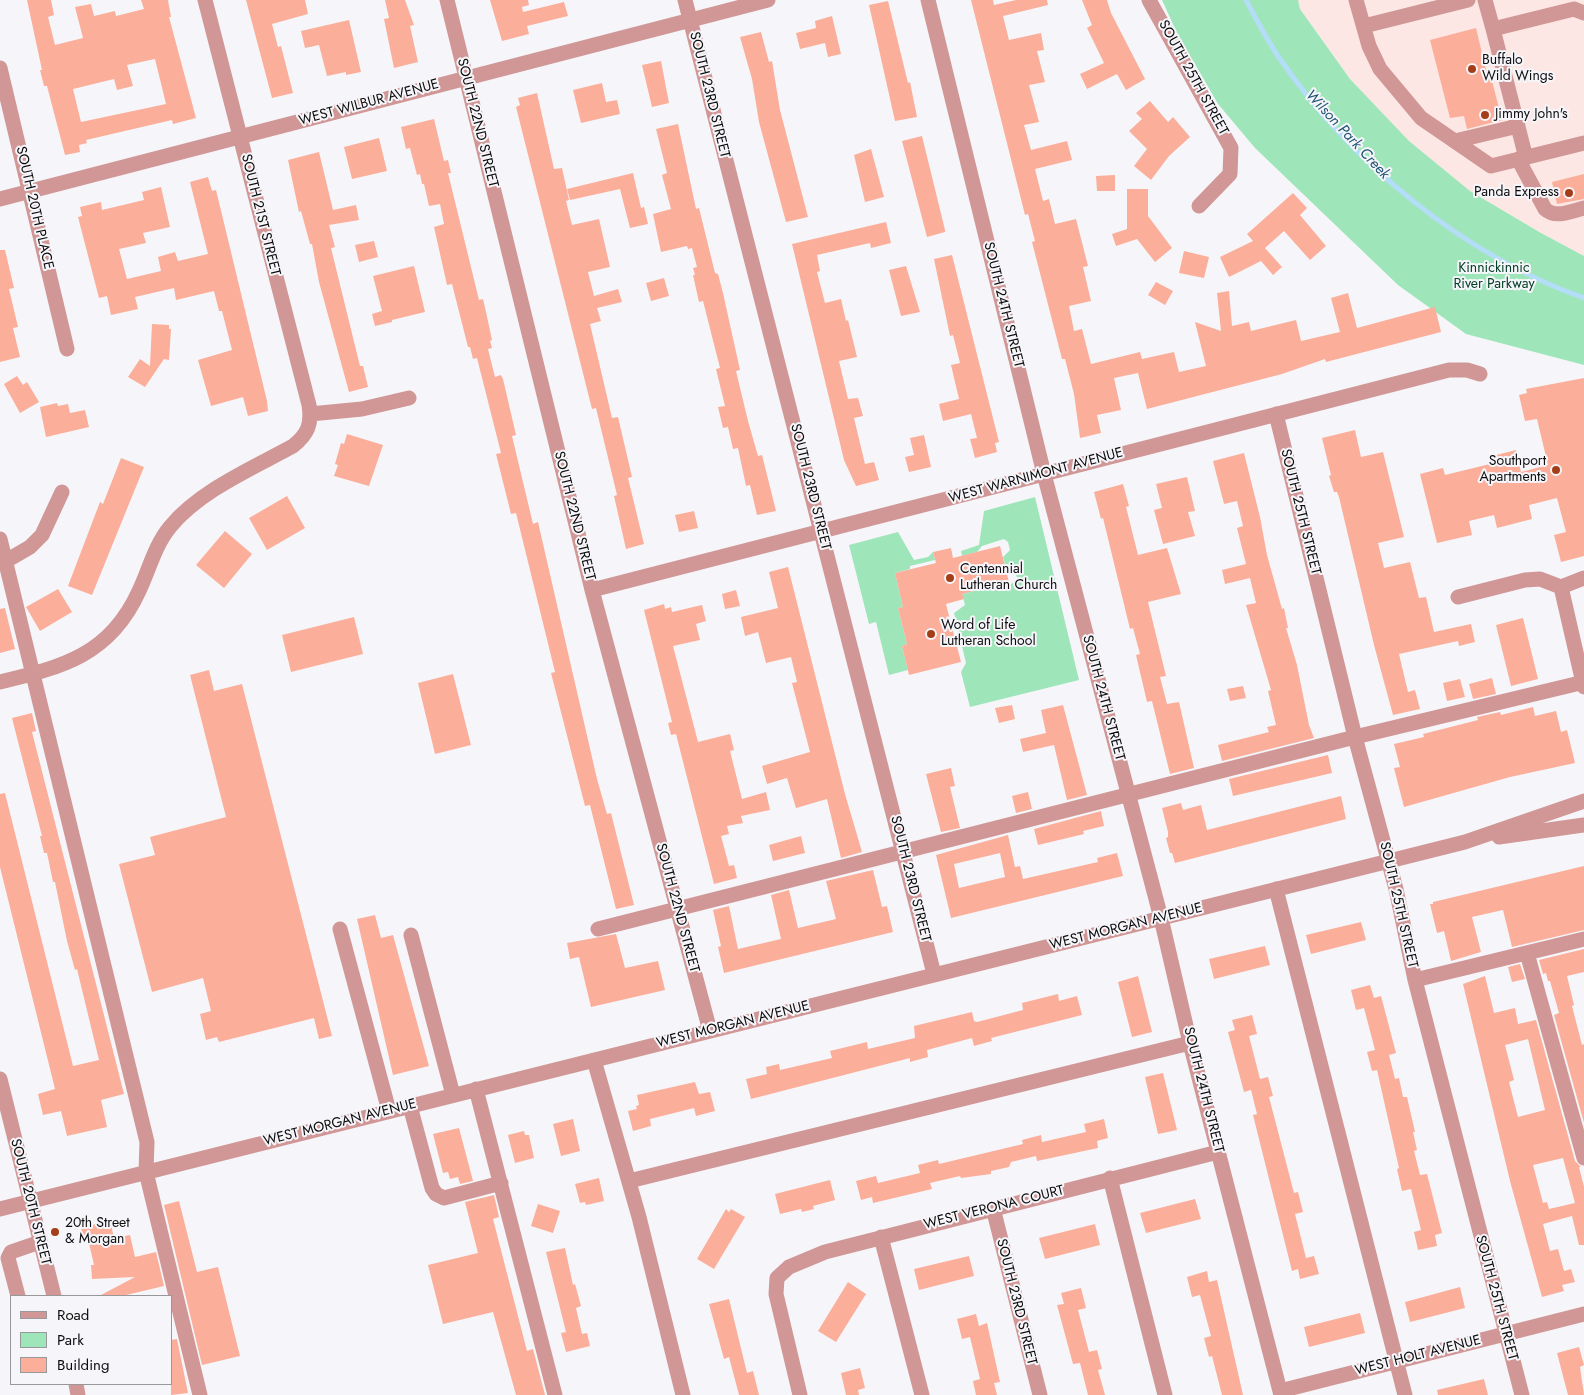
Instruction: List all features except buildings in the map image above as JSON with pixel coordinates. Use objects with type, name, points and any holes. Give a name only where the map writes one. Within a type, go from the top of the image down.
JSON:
[{"type":"street","name":"SOUTH 21ST STREET","points":[[34,674],[68,664],[88,653],[109,637],[125,618],[160,542],[169,528],[184,512],[202,498],[293,446],[304,437],[308,429],[310,414],[205,0]]},
{"type":"street","name":"SOUTH 22ND STREET","points":[[446,0],[467,78],[592,590],[710,1031]]},
{"type":"street","name":"SOUTH 23RD STREET","points":[[685,0],[934,974]]},
{"type":"street","name":"WEST WILBUR AVENUE","points":[[0,199],[768,0]]},
{"type":"street","name":"SOUTH 24TH STREET","points":[[928,0],[1044,474],[1161,918],[1190,1043],[1281,1393]]},
{"type":"street","name":"SOUTH 25TH STREET","points":[[1149,0],[1232,148],[1230,174],[1199,206]]},
{"type":"street","points":[[1356,0],[1370,46],[1380,68],[1421,118],[1490,166],[1584,143]]},
{"type":"street","points":[[1364,26],[1468,0]]},
{"type":"street","points":[[1485,0],[1518,126],[1522,159],[1545,209],[1551,214],[1558,214],[1584,208]]},
{"type":"street","points":[[1493,30],[1574,9],[1584,13]]},
{"type":"street","name":"SOUTH 20TH PLACE","points":[[0,68],[67,349]]},
{"type":"street","points":[[1455,141],[1518,126]]},
{"type":"street","name":"WEST WARNIMONT AVENUE","points":[[592,590],[1449,370],[1467,370],[1480,374]]},
{"type":"street","points":[[310,414],[362,409],[409,398]]},
{"type":"street","name":"SOUTH 25TH STREET","points":[[1276,414],[1355,737],[1388,861],[1415,980],[1522,1395]]},
{"type":"street","points":[[6,561],[30,547],[42,534],[62,492]]},
{"type":"street","points":[[0,539],[147,1142],[146,1172],[200,1395]]},
{"type":"street","points":[[1458,596],[1532,579],[1540,578],[1561,587],[1584,578]]},
{"type":"street","points":[[598,929],[1129,796],[1355,737],[1584,684],[1561,587]]},
{"type":"street","points":[[0,682],[34,674]]},
{"type":"street","name":"WEST MORGAN AVENUE","points":[[0,1208],[1466,842],[1584,801]]},
{"type":"street","name":"WEST MORGAN AVENUE","points":[[1466,842],[1584,825]]},
{"type":"street","points":[[1276,889],[1406,1395]]},
{"type":"street","points":[[340,929],[389,1111]]},
{"type":"street","points":[[412,935],[453,1095]]},
{"type":"street","points":[[1415,980],[1584,939]]},
{"type":"street","points":[[1527,953],[1584,1158]]},
{"type":"street","points":[[629,1181],[1190,1043]]},
{"type":"street","points":[[594,1060],[629,1181],[683,1395]]},
{"type":"street","name":"SOUTH 20TH STREET","points":[[0,1079],[54,1295]]},
{"type":"street","points":[[476,1089],[556,1395]]},
{"type":"street","points":[[410,1106],[432,1188],[436,1194],[444,1198],[501,1183]]},
{"type":"street","name":"WEST VERONA COURT","points":[[800,1395],[776,1294],[777,1278],[789,1266],[818,1254],[1218,1152]]},
{"type":"street","points":[[1110,1178],[1165,1395]]},
{"type":"street","name":"SOUTH 23RD STREET","points":[[993,1208],[1040,1395]]},
{"type":"street","points":[[882,1237],[922,1395]]},
{"type":"street","points":[[18,1295],[5,1250],[40,1242]]},
{"type":"street","name":"WEST HOLT AVENUE","points":[[1281,1393],[1397,1361],[1584,1314]]},
{"type":"shaded area","points":[[1298,0],[1584,0],[1584,256],[1470,191],[1409,141],[1350,79],[1300,9]]},
{"type":"green space","name":"Kinnickinnic River Parkway","points":[[1162,0],[1298,0],[1300,9],[1350,79],[1409,141],[1470,191],[1584,256],[1584,365],[1466,334],[1398,285],[1255,148],[1218,104],[1177,33]]},
{"type":"green space","points":[[1035,497],[1079,680],[970,707],[961,672],[966,663],[954,613],[965,605],[962,594],[1007,583],[1011,584],[1018,579],[1014,572],[1007,572],[1003,557],[1010,550],[1008,542],[1004,539],[982,546],[977,552],[962,556],[961,551],[979,545],[984,511]]},
{"type":"green space","points":[[898,532],[914,560],[928,557],[933,552],[935,560],[910,566],[910,569],[895,573],[903,607],[898,608],[907,644],[902,646],[908,670],[889,675],[876,622],[869,624],[849,545]]},
{"type":"waterway","name":"Wilson Park Creek","points":[[1246,0],[1278,56],[1307,95],[1339,132],[1375,168],[1413,201],[1495,257],[1539,280],[1584,298]]},
{"type":"place","name":"Buffalo Wild Wings","points":[[1472,69]]},
{"type":"place","name":"Jimmy John's","points":[[1485,115]]},
{"type":"place","name":"Panda Express","points":[[1569,193]]},
{"type":"place","name":"Southport Apartments","points":[[1556,470]]},
{"type":"place","name":"Centennial Lutheran Church","points":[[950,578]]},
{"type":"place","name":"Word of Life Lutheran School","points":[[931,634]]},
{"type":"place","name":"20th Street & Morgan","points":[[55,1232]]}]
